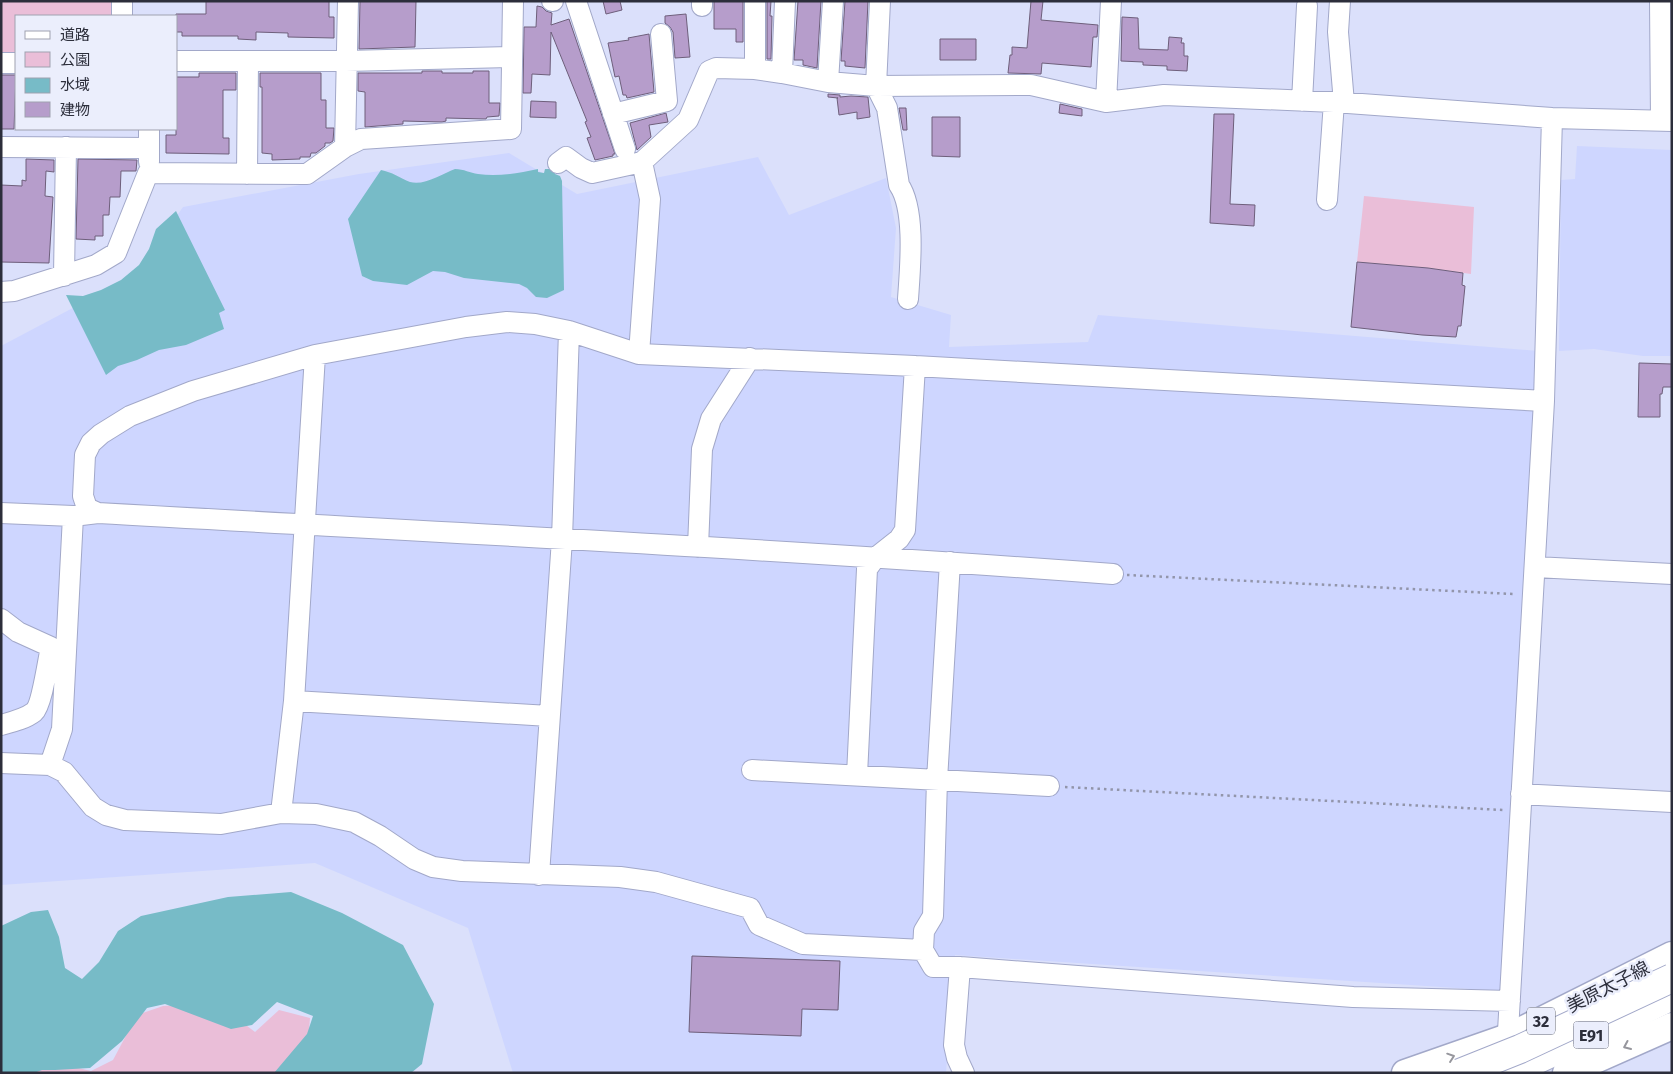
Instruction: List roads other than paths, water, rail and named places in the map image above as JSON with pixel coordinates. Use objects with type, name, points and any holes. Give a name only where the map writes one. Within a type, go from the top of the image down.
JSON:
[{"type":"highway","name":"E91","points":[[1460,1073],[1520,1049],[1672,978]]},
{"type":"highway","name":"E91","points":[[1507,1073],[1672,996]]},
{"type":"main road","name":"美原太子線","points":[[1405,1073],[1508,1037],[1672,955]]},
{"type":"main road","points":[[1566,1073],[1672,1026]]},
{"type":"street","points":[[122,1],[122,15]]},
{"type":"street","points":[[346,147],[348,1]]},
{"type":"street","points":[[148,173],[307,174],[361,139],[511,128],[513,1]]},
{"type":"street","points":[[576,1],[625,149]]},
{"type":"street","points":[[755,1],[755,69]]},
{"type":"street","points":[[782,73],[785,1]]},
{"type":"street","points":[[828,82],[833,1]]},
{"type":"street","points":[[880,1],[876,86],[887,108],[899,185],[905,194],[911,254],[908,299]]},
{"type":"street","points":[[1106,102],[1111,1]]},
{"type":"street","points":[[1327,200],[1339,103],[1338,32],[1340,1]]},
{"type":"street","points":[[558,163],[566,157],[581,168],[592,173],[642,162],[688,120],[709,71],[716,68],[755,69],[828,82],[876,86],[1030,85],[1106,102],[1164,95],[1339,103],[1552,118],[1666,120],[1660,1]]},
{"type":"street","points":[[1302,101],[1307,6]]},
{"type":"street","points":[[613,114],[667,101],[661,34]]},
{"type":"street","points":[[178,61],[346,61],[512,57]]},
{"type":"street","points":[[1,63],[15,62]]},
{"type":"street","points":[[247,174],[248,62]]},
{"type":"street","points":[[1507,1073],[1544,401],[1552,118]]},
{"type":"street","points":[[1,147],[66,147],[149,138],[148,173],[116,253],[96,265],[64,276],[14,291],[1,292]]},
{"type":"street","points":[[64,276],[66,147]]},
{"type":"street","points":[[639,354],[650,199],[642,162]]},
{"type":"street","points":[[98,513],[87,508],[84,496],[85,455],[91,443],[100,434],[130,416],[193,391],[315,355],[466,326],[498,323],[535,324],[569,330],[639,354],[916,366],[1544,401]]},
{"type":"street","points":[[539,874],[562,539],[569,330]]},
{"type":"street","points":[[281,813],[294,701],[315,355]]},
{"type":"street","points":[[698,547],[702,449],[711,419],[750,358]]},
{"type":"street","points":[[857,775],[867,570],[875,558],[899,539],[905,530],[916,366]]},
{"type":"street","points":[[1,513],[73,516],[98,513],[950,562],[1113,574]]},
{"type":"street","points":[[50,765],[62,729],[58,648],[73,516]]},
{"type":"street","points":[[950,562],[937,780],[933,916],[924,932],[922,950],[933,967],[960,967],[1354,997],[1510,1001]]},
{"type":"street","points":[[1534,567],[1672,574]]},
{"type":"street","points":[[1,619],[18,632],[58,648]]},
{"type":"street","points":[[1,725],[22,719],[36,711],[58,648]]},
{"type":"street","points":[[294,701],[549,716]]},
{"type":"street","points":[[1,763],[50,765],[64,772],[92,808],[106,815],[125,820],[221,824],[281,813],[316,814],[354,822],[380,836],[414,860],[433,867],[462,871],[620,876],[656,882],[750,908],[759,925],[803,944],[922,950]]},
{"type":"street","points":[[752,770],[1049,786]]},
{"type":"street","points":[[1521,794],[1672,802]]},
{"type":"street","points":[[960,967],[954,1045],[957,1058],[964,1073]]},
{"type":"water","points":[[455,169],[478,174],[501,175],[538,169],[538,172],[544,173],[545,169],[554,169],[555,174],[560,176],[562,181],[564,290],[547,298],[536,297],[527,288],[519,284],[464,278],[445,272],[433,271],[407,285],[373,281],[362,276],[348,219],[381,170],[415,183],[433,179]]},
{"type":"water","points":[[176,211],[225,310],[219,313],[224,329],[186,345],[159,350],[118,366],[106,375],[66,295],[83,296],[121,280],[139,265],[149,249],[156,229]]},
{"type":"water","points":[[291,892],[342,913],[403,945],[434,1004],[422,1064],[411,1073],[274,1073],[307,1034],[313,1016],[277,1002],[252,1025],[231,1029],[165,1004],[147,1008],[122,1041],[90,1068],[42,1070],[34,1073],[1,1073],[1,926],[31,912],[48,910],[59,937],[65,968],[82,979],[99,962],[118,931],[141,916],[228,897]]}]
